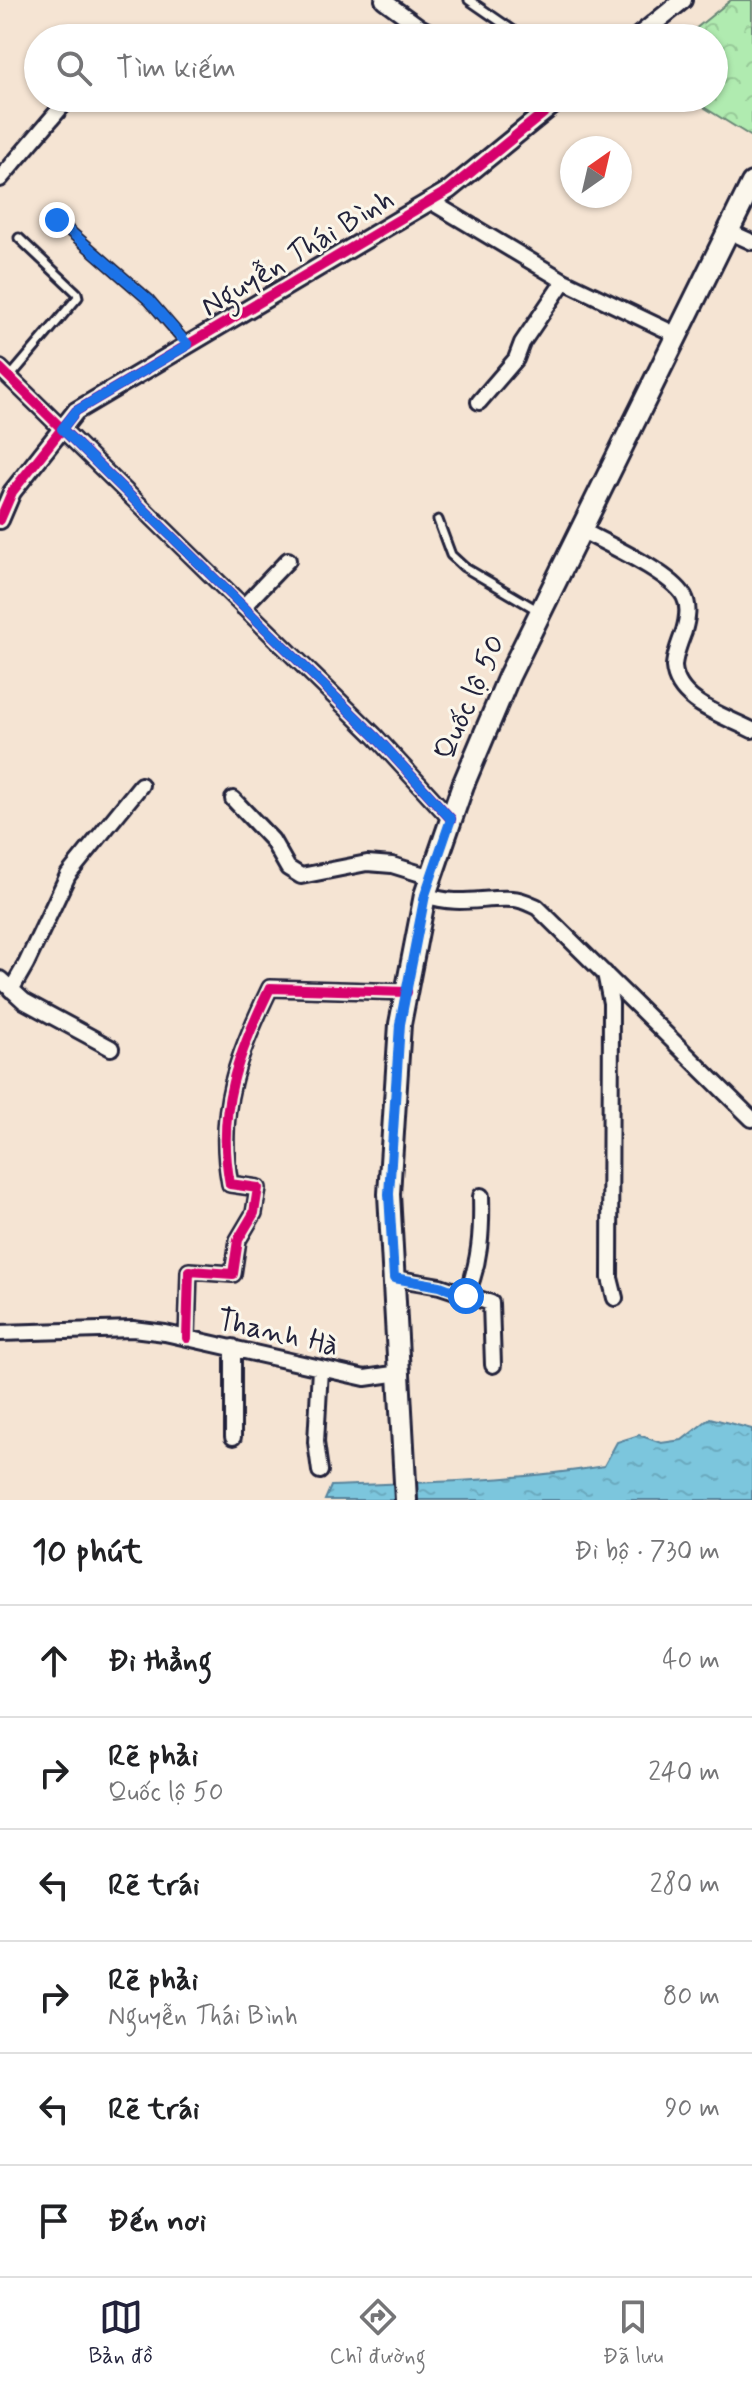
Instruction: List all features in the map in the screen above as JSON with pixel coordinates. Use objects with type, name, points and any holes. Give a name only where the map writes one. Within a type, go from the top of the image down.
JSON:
[{"type":"main road","name":"Quốc lộ 50","points":[[406,1500],[389,1194],[400,1024],[428,886],[451,819],[509,676],[752,183]]},
{"type":"street","points":[[383,0],[416,24]]},
{"type":"street","points":[[653,24],[683,0]]},
{"type":"street","points":[[0,179],[57,112]]},
{"type":"street","name":"Nguyễn Thái Bình","points":[[0,520],[12,492],[76,411],[449,190],[540,112]]},
{"type":"street","points":[[430,201],[564,281],[677,335]]},
{"type":"street","points":[[728,231],[752,242]]},
{"type":"street","points":[[479,402],[516,359],[522,343],[564,281]]},
{"type":"street","points":[[5,373],[375,736],[451,819]]},
{"type":"street","points":[[581,530],[665,577],[684,596],[688,617],[674,665],[678,681],[688,694],[704,706],[752,730]]},
{"type":"street","points":[[243,607],[288,560]]},
{"type":"street","points":[[111,1048],[24,1001],[6,984],[26,964],[68,875],[141,785]]},
{"type":"street","points":[[233,799],[272,840],[288,868],[301,876],[367,863],[392,865],[428,886],[441,901],[515,899],[537,907],[752,1119]]},
{"type":"street","points":[[605,972],[611,1003],[610,1278],[615,1298]]},
{"type":"street","points":[[187,1338],[189,1271],[233,1274],[238,1240],[254,1213],[258,1188],[230,1184],[223,1150],[229,1092],[254,1020],[270,988],[407,992]]},
{"type":"street","points":[[466,1296],[477,1263],[482,1234],[481,1196]]},
{"type":"street","points":[[394,1278],[440,1286],[491,1303],[493,1365]]},
{"type":"street","name":"Thanh Hà","points":[[0,1333],[133,1329],[233,1347],[365,1378],[400,1373]]},
{"type":"street","points":[[233,1347],[233,1437]]},
{"type":"street","points":[[320,1369],[316,1442],[320,1471]]},
{"type":"lane","points":[[469,0],[504,24]]},
{"type":"lane","points":[[57,220],[149,300],[188,345]]},
{"type":"lane","points":[[5,373],[78,297],[19,238]]},
{"type":"lane","points":[[438,520],[443,526],[451,555],[464,567],[540,612]]},
{"type":"green space","points":[[731,0],[752,0],[752,137],[712,112],[728,112],[728,24],[701,24]]},
{"type":"water","points":[[710,1418],[752,1429],[752,1500],[325,1500],[331,1486],[502,1478],[604,1466],[617,1442],[639,1435],[661,1443],[682,1440]]},
{"type":"cycle path","points":[[0,520],[12,492],[76,411],[449,190],[545,112]]},
{"type":"cycle path","points":[[0,368],[375,736],[451,819]]},
{"type":"cycle path","points":[[187,1338],[189,1271],[233,1274],[238,1240],[254,1213],[258,1188],[230,1184],[226,1131],[228,1107],[240,1060],[270,988],[407,992]]},
{"type":"route","points":[[57,220],[149,300],[188,345],[76,411],[62,429],[375,736],[451,819],[425,895],[400,1024],[389,1194],[394,1278],[440,1286],[466,1296]]}]
